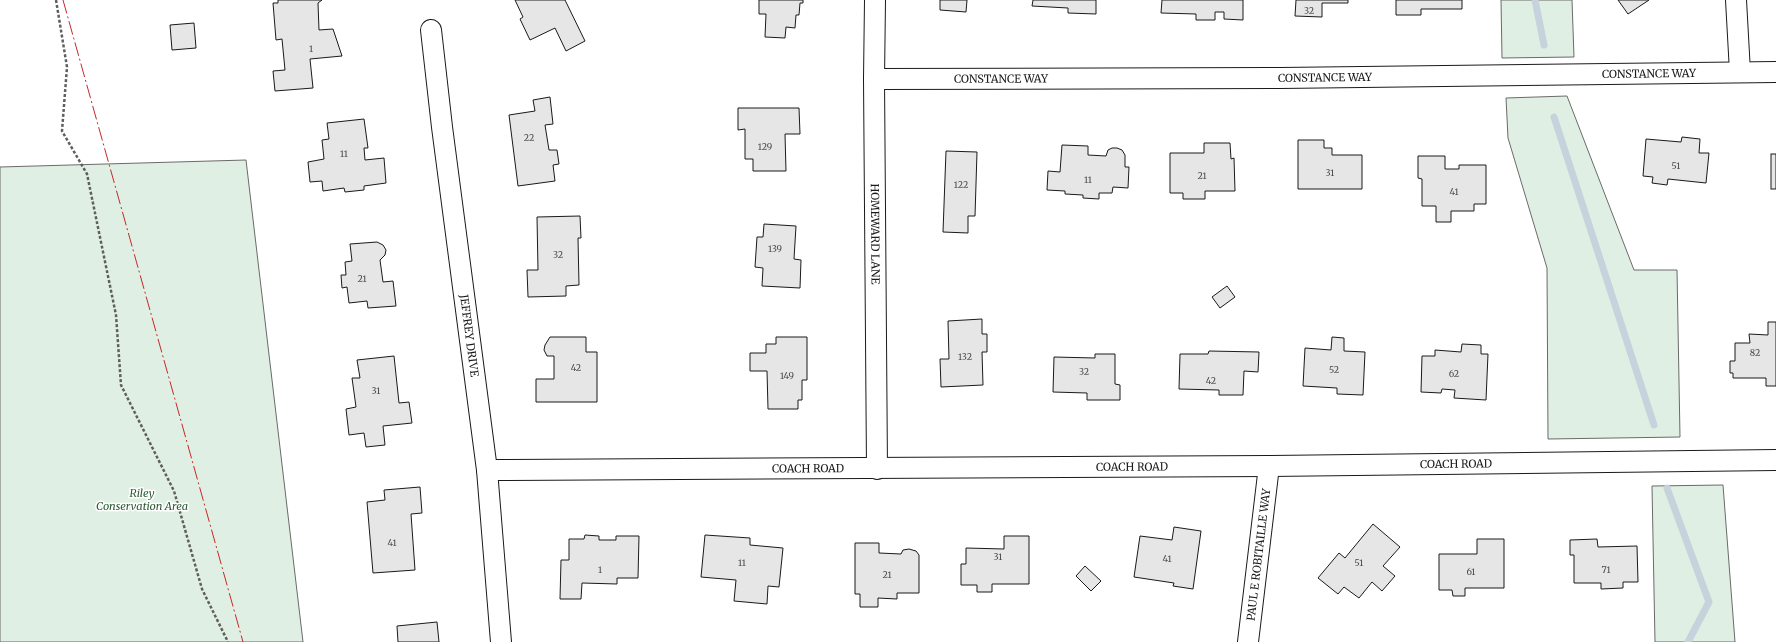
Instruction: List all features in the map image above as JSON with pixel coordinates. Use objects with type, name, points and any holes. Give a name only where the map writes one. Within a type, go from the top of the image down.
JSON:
[{"type":"street","name":"HOMEWARD LANE","points":[[875,0],[874,79],[877,469]]},
{"type":"street","points":[[1736,0],[1740,72]]},
{"type":"street","name":"JEFFREY DRIVE","points":[[431,30],[442,127],[487,470],[501,642]]},
{"type":"street","name":"CONSTANCE WAY","points":[[874,79],[1280,78],[1776,72]]},
{"type":"street","name":"COACH ROAD","points":[[487,470],[1269,466],[1776,460]]},
{"type":"street","name":"PAUL E ROBITAILLE WAY","points":[[1248,642],[1269,466]]},
{"type":"path","points":[[56,0],[68,67],[62,131],[87,174],[116,315],[121,385],[174,492],[202,589],[228,642]]},
{"type":"green space","points":[[1501,0],[1572,0],[1574,57],[1502,58]]},
{"type":"green space","points":[[1567,96],[1634,270],[1677,270],[1680,437],[1548,439],[1547,268],[1508,138],[1506,98]]},
{"type":"green space","name":"Riley Conservation Area","points":[[246,160],[303,642],[0,642],[0,167]]},
{"type":"green space","points":[[1723,485],[1735,642],[1655,642],[1652,486]]},
{"type":"building","points":[[278,0],[322,0],[318,3],[319,30],[333,29],[342,56],[310,59],[313,88],[275,91],[273,71],[285,70],[282,39],[276,40],[273,3],[278,3]]},
{"type":"building","points":[[515,0],[565,0],[585,41],[566,51],[555,28],[530,40],[520,19],[523,17]]},
{"type":"building","points":[[759,0],[803,0],[803,3],[800,3],[799,15],[796,15],[795,28],[786,27],[785,38],[765,37],[766,14],[759,14]]},
{"type":"building","points":[[940,0],[967,0],[966,12],[940,10]]},
{"type":"building","points":[[1033,0],[1096,0],[1096,14],[1068,13],[1068,8],[1032,6]]},
{"type":"building","points":[[1162,0],[1243,0],[1243,20],[1224,19],[1224,12],[1215,12],[1215,20],[1196,20],[1196,14],[1161,13]]},
{"type":"building","points":[[1296,0],[1348,0],[1348,3],[1322,3],[1322,17],[1295,16]]},
{"type":"building","points":[[1396,0],[1462,0],[1462,9],[1421,9],[1421,15],[1396,15]]},
{"type":"building","points":[[1618,0],[1649,0],[1628,14]]},
{"type":"building","points":[[194,23],[196,48],[172,50],[170,25]]},
{"type":"building","points":[[550,97],[553,124],[545,125],[549,150],[557,150],[559,164],[553,165],[555,181],[518,186],[509,115],[535,111],[533,100]]},
{"type":"building","points":[[738,108],[799,108],[800,134],[785,134],[786,171],[753,171],[753,159],[745,159],[745,129],[738,130]]},
{"type":"building","points":[[364,119],[368,148],[364,148],[365,160],[384,158],[386,183],[364,186],[364,190],[345,192],[344,188],[323,191],[322,181],[310,182],[308,162],[324,159],[322,140],[329,139],[327,123]]},
{"type":"building","points":[[1682,137],[1700,139],[1699,153],[1709,153],[1706,183],[1668,179],[1667,185],[1652,183],[1653,177],[1643,176],[1646,139],[1681,142]]},
{"type":"building","points":[[1298,140],[1324,140],[1324,148],[1332,148],[1332,155],[1362,155],[1362,189],[1298,189]]},
{"type":"building","points":[[1204,143],[1230,143],[1231,159],[1234,158],[1235,191],[1205,191],[1205,199],[1183,199],[1183,193],[1170,193],[1170,153],[1204,153]]},
{"type":"building","points":[[1062,145],[1088,146],[1088,155],[1106,156],[1108,150],[1112,148],[1122,150],[1125,155],[1125,167],[1129,167],[1128,188],[1113,187],[1112,193],[1099,193],[1099,199],[1083,198],[1083,195],[1065,194],[1065,191],[1047,190],[1048,171],[1060,172]]},
{"type":"building","points":[[946,151],[977,152],[975,216],[968,216],[968,233],[943,232]]},
{"type":"building","points":[[1771,154],[1776,154],[1776,189],[1771,189]]},
{"type":"building","points":[[1418,156],[1445,156],[1445,169],[1459,169],[1459,165],[1486,165],[1486,204],[1474,204],[1474,211],[1451,211],[1451,222],[1436,222],[1436,206],[1422,206],[1422,179],[1418,178]]},
{"type":"building","points":[[580,216],[581,238],[578,238],[579,285],[566,286],[566,296],[528,297],[527,270],[538,270],[537,217]]},
{"type":"building","points":[[764,224],[796,226],[794,259],[801,260],[800,288],[762,286],[763,268],[755,267],[757,237],[763,237]]},
{"type":"building","points":[[377,242],[383,245],[386,250],[385,255],[380,260],[383,282],[393,281],[396,306],[368,308],[367,301],[349,303],[347,287],[342,288],[341,275],[346,275],[345,262],[352,261],[350,244]]},
{"type":"building","points":[[1227,286],[1235,297],[1220,308],[1212,297]]},
{"type":"building","points":[[982,319],[982,334],[987,334],[987,352],[982,352],[983,385],[941,387],[940,359],[949,359],[948,321]]},
{"type":"building","points":[[1768,322],[1776,322],[1776,386],[1766,386],[1766,378],[1733,378],[1733,373],[1730,373],[1730,361],[1735,361],[1735,343],[1750,343],[1749,334],[1768,335]]},
{"type":"building","points":[[550,337],[586,337],[586,352],[597,352],[597,402],[536,402],[536,379],[554,379],[554,356],[547,356],[544,350]]},
{"type":"building","points":[[776,337],[807,337],[807,380],[802,380],[802,400],[798,400],[798,409],[768,409],[767,371],[750,371],[750,353],[766,353],[766,344],[776,344]]},
{"type":"building","points":[[1332,337],[1344,338],[1344,351],[1365,352],[1363,395],[1337,394],[1337,388],[1303,386],[1305,348],[1331,350]]},
{"type":"building","points":[[1462,344],[1481,345],[1481,354],[1488,354],[1486,400],[1454,398],[1455,390],[1442,389],[1441,393],[1421,392],[1422,356],[1435,356],[1435,350],[1461,352]]},
{"type":"building","points":[[1209,351],[1259,352],[1258,372],[1244,371],[1243,395],[1219,395],[1219,390],[1179,389],[1180,354],[1208,354]]},
{"type":"building","points":[[1095,354],[1115,354],[1115,384],[1120,385],[1120,400],[1087,400],[1087,393],[1053,392],[1054,357],[1095,358]]},
{"type":"building","points":[[394,356],[399,403],[409,402],[412,423],[383,426],[385,445],[366,447],[364,433],[349,435],[346,409],[356,407],[352,378],[360,378],[357,360]]},
{"type":"building","points":[[420,487],[422,513],[411,514],[415,570],[373,573],[367,502],[385,500],[384,490]]},
{"type":"building","points":[[1373,524],[1400,547],[1383,566],[1395,576],[1382,591],[1372,582],[1359,598],[1344,587],[1338,594],[1318,578],[1339,553],[1345,558]]},
{"type":"building","points":[[1174,527],[1201,531],[1193,589],[1173,586],[1174,583],[1134,577],[1140,536],[1172,540]]},
{"type":"building","points":[[585,535],[599,536],[599,540],[616,540],[616,536],[639,536],[638,578],[617,578],[617,584],[582,583],[581,599],[560,599],[561,560],[569,560],[569,539],[584,539]]},
{"type":"building","points":[[705,535],[750,538],[750,545],[783,548],[779,587],[768,586],[767,604],[734,601],[736,580],[701,577]]},
{"type":"building","points":[[1004,536],[1029,536],[1029,584],[992,584],[992,592],[977,592],[977,585],[961,585],[961,564],[966,564],[966,548],[1004,549]]},
{"type":"building","points":[[1477,539],[1504,539],[1504,588],[1465,588],[1465,596],[1453,596],[1452,590],[1439,590],[1439,554],[1477,554]]},
{"type":"building","points":[[1597,539],[1598,547],[1637,546],[1638,582],[1623,582],[1623,588],[1601,589],[1601,583],[1574,583],[1574,555],[1570,555],[1570,540]]},
{"type":"building","points":[[855,543],[879,543],[879,553],[901,554],[903,550],[909,549],[916,551],[919,555],[919,593],[897,593],[897,599],[878,598],[878,607],[860,607],[860,594],[855,594]]},
{"type":"building","points":[[1085,566],[1101,581],[1091,591],[1076,576]]},
{"type":"building","points":[[437,622],[439,642],[398,642],[397,626]]},
{"type":"waterway","points":[[1535,0],[1544,45]]},
{"type":"waterway","points":[[1554,117],[1654,425]]},
{"type":"waterway","points":[[1667,488],[1709,602],[1688,642]]},
{"type":"power","points":[[63,0],[243,642]]}]
